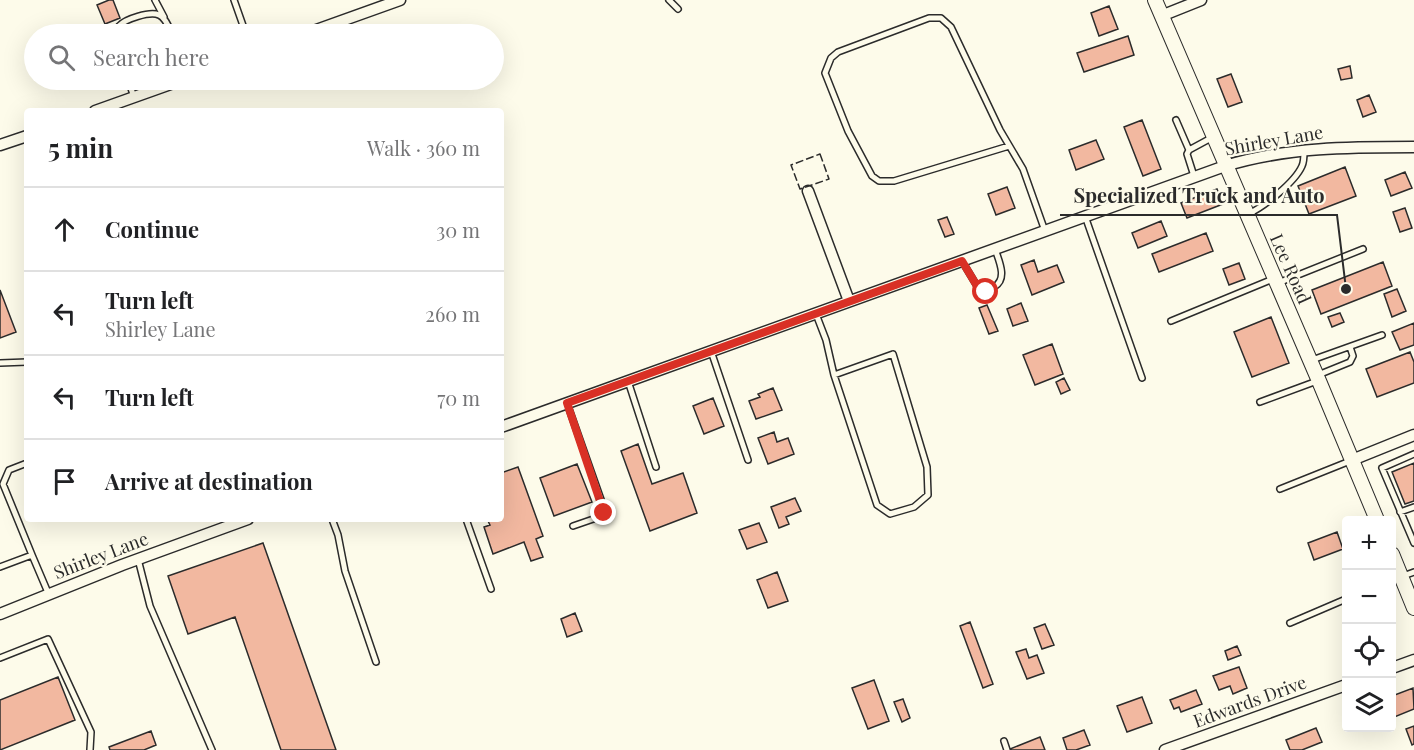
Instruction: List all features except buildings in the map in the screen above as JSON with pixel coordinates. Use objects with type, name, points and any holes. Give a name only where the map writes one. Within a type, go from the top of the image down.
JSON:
[{"type":"main road","name":"Lee Road","points":[[1155,0],[1375,516]]},
{"type":"main road","points":[[1402,576],[1414,608]]},
{"type":"street","points":[[333,24],[400,0]]},
{"type":"street","points":[[1161,16],[1201,0]]},
{"type":"street","points":[[103,108],[154,90]]},
{"type":"street","points":[[0,145],[24,137]]},
{"type":"street","name":"Shirley Lane","points":[[504,426],[1225,166],[1252,159],[1332,148],[1414,147]]},
{"type":"street","points":[[808,191],[849,301]]},
{"type":"street","points":[[1352,460],[1414,435]]},
{"type":"street","name":"Shirley Lane","points":[[0,614],[237,522]]},
{"type":"street","points":[[1396,667],[1414,660]]},
{"type":"street","name":"Edwards Drive","points":[[1165,750],[1342,687]]},
{"type":"lane","points":[[155,0],[167,24]]},
{"type":"lane","points":[[234,0],[242,24]]},
{"type":"lane","points":[[669,0],[678,9]]},
{"type":"lane","points":[[122,24],[148,14],[160,15],[164,19]]},
{"type":"lane","points":[[1009,146],[894,181],[879,182],[872,176],[834,99],[825,74],[831,58],[838,52],[929,18],[941,18],[951,27],[1009,146],[1023,169],[1044,231]]},
{"type":"lane","points":[[132,90],[134,97]]},
{"type":"lane","points":[[1176,120],[1189,150],[1187,154],[1194,176]]},
{"type":"lane","points":[[1189,150],[1213,137]]},
{"type":"lane","points":[[1246,215],[1261,208],[1288,184],[1303,165],[1304,151]]},
{"type":"lane","points":[[1085,216],[1142,378]]},
{"type":"lane","points":[[962,261],[975,285],[980,291],[986,292],[998,285],[1002,278],[995,249]]},
{"type":"lane","points":[[1171,321],[1363,249]]},
{"type":"lane","points":[[816,314],[826,340],[834,375],[877,505],[890,514],[914,507],[928,495],[927,467],[893,354],[834,375]]},
{"type":"lane","points":[[1310,360],[1382,336]]},
{"type":"lane","points":[[1260,402],[1350,362],[1353,356],[1350,347]]},
{"type":"lane","points":[[711,351],[748,459]]},
{"type":"lane","points":[[0,363],[24,362]]},
{"type":"lane","points":[[628,381],[656,466]]},
{"type":"lane","points":[[567,403],[605,511],[602,516],[573,526]]},
{"type":"lane","points":[[1414,454],[1382,468],[1414,543]]},
{"type":"lane","points":[[1280,489],[1352,460]]},
{"type":"lane","points":[[24,464],[9,470],[3,484],[49,594]]},
{"type":"lane","points":[[1401,512],[1414,507]]},
{"type":"lane","points":[[333,522],[345,571],[376,662]]},
{"type":"lane","points":[[467,522],[491,589]]},
{"type":"lane","points":[[0,567],[32,555]]},
{"type":"lane","points":[[138,559],[150,606],[212,750]]},
{"type":"lane","points":[[1290,623],[1342,600]]},
{"type":"lane","points":[[0,658],[48,639],[91,732],[90,750]]},
{"type":"lane","points":[[1004,741],[1007,750]]},
{"type":"fence","points":[[820,154],[829,179],[800,189],[791,165],[820,154]]},
{"type":"place","name":"Specialized Truck and Auto","points":[[1346,289]]},
{"type":"route","points":[[604,513],[567,403],[962,261],[975,285],[980,291],[986,292]]}]
